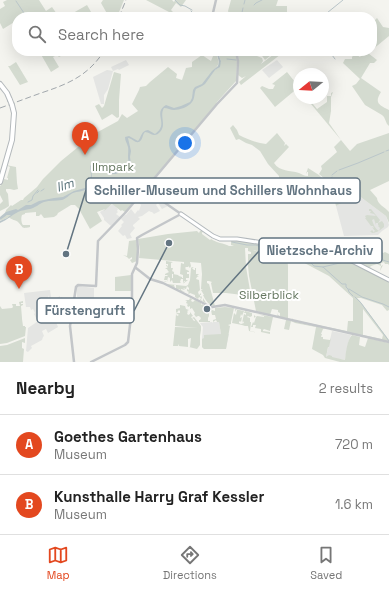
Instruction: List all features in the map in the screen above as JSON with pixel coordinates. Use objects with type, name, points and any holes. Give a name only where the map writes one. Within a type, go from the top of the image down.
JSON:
[{"type":"main road","points":[[0,84],[10,101],[14,113],[12,140],[0,182]]},
{"type":"main road","points":[[181,214],[213,236],[220,239],[237,239],[300,248],[320,256],[341,256],[351,259],[389,280]]},
{"type":"street","points":[[213,12],[216,0]]},
{"type":"street","points":[[74,362],[70,328],[74,296],[78,285],[96,286],[98,240],[125,213],[219,101],[238,82],[237,56]]},
{"type":"street","points":[[91,362],[125,345],[128,342],[132,308],[132,274],[137,263],[138,237],[181,214],[145,189]]},
{"type":"street","points":[[136,268],[150,279],[163,283],[210,306],[225,305],[389,342]]},
{"type":"shaded area","points":[[217,56],[219,56],[221,61],[220,67],[215,70],[205,84],[196,89],[194,99],[191,104],[176,110],[164,108],[162,114],[163,126],[160,132],[153,135],[145,132],[139,142],[128,138],[131,151],[131,164],[128,168],[116,174],[110,174],[101,166],[94,164],[92,167],[92,180],[90,186],[84,191],[73,193],[62,200],[46,201],[32,208],[20,211],[0,223],[0,221],[11,215],[7,215],[0,220],[0,217],[6,212],[16,209],[18,210],[26,205],[31,205],[39,201],[63,197],[74,191],[85,188],[88,186],[91,176],[90,166],[93,163],[101,165],[109,171],[116,171],[127,166],[129,163],[128,146],[125,137],[129,136],[138,141],[143,133],[148,130],[155,134],[161,126],[160,112],[162,108],[166,105],[174,108],[190,102],[195,87],[202,84],[218,66],[219,62]]},
{"type":"shaded area","points":[[126,60],[129,65],[119,70],[113,71],[111,67]]},
{"type":"shaded area","points":[[277,60],[283,67],[269,78],[262,70]]},
{"type":"shaded area","points":[[107,70],[113,71],[108,89],[104,95],[104,104],[101,104],[93,77]]},
{"type":"shaded area","points":[[147,192],[168,206],[162,209],[158,203],[156,205],[160,211],[154,214],[149,211],[138,217],[140,219],[133,225],[135,228],[130,234],[132,238],[127,239],[125,235],[123,236],[118,231],[124,222],[121,219],[131,209],[135,214],[138,210],[139,211],[141,205],[138,201],[144,193]]},
{"type":"shaded area","points":[[358,195],[386,216],[389,225],[378,235],[344,236],[336,206]]},
{"type":"shaded area","points":[[113,204],[118,209],[116,214],[120,217],[111,226],[104,220],[100,212]]},
{"type":"shaded area","points":[[78,286],[94,288],[94,298],[87,299],[86,312],[79,298],[77,297]]},
{"type":"shaded area","points":[[50,290],[51,297],[49,298],[49,295],[48,298],[40,299],[40,304],[42,306],[37,312],[41,316],[36,318],[33,309],[31,310],[30,307],[26,307],[24,293]]},
{"type":"shaded area","points":[[60,296],[60,298],[62,297],[63,301],[59,304],[61,307],[68,302],[69,304],[62,308],[64,314],[58,318],[59,320],[56,322],[58,327],[48,333],[46,329],[42,331],[44,336],[42,340],[31,346],[32,348],[28,352],[26,351],[28,328],[50,313],[47,308],[53,303],[52,301]]},
{"type":"shaded area","points":[[219,322],[221,334],[229,334],[226,349],[204,349],[202,347],[203,327],[200,323]]},
{"type":"shaded area","points":[[332,331],[351,335],[345,360],[326,357]]},
{"type":"green space","points":[[7,0],[39,0],[46,11],[52,7],[56,12],[12,12],[12,23],[3,29],[0,23],[0,9],[5,6],[3,2]]},
{"type":"green space","points":[[103,0],[124,0],[119,12],[106,12],[101,3]]},
{"type":"green space","points":[[146,0],[172,0],[174,2],[175,0],[186,0],[181,7],[176,3],[171,10],[173,12],[169,12]]},
{"type":"green space","points":[[231,0],[278,0],[276,6],[287,6],[287,12],[228,11]]},
{"type":"green space","points":[[87,5],[91,12],[75,12]]},
{"type":"green space","points":[[377,18],[383,27],[389,28],[389,36],[377,46]]},
{"type":"green space","points":[[42,56],[55,56],[53,57],[59,67],[51,72]]},
{"type":"green space","name":"Ilmpark","points":[[201,56],[204,56],[211,61],[213,56],[217,56],[219,63],[213,71],[218,68],[221,61],[219,56],[237,56],[236,81],[125,212],[122,210],[121,211],[112,204],[104,211],[105,209],[97,212],[102,221],[90,229],[79,209],[75,205],[71,205],[54,217],[44,218],[41,214],[36,216],[36,212],[25,213],[22,215],[22,223],[23,225],[30,225],[30,227],[23,228],[17,221],[9,217],[0,221],[2,217],[7,215],[5,212],[11,205],[12,206],[23,200],[61,161],[94,134],[118,121],[122,114],[127,118],[138,111],[132,104],[140,87],[146,86],[168,67],[177,74],[176,78],[182,80],[186,68],[192,67],[192,62]]},
{"type":"green space","points":[[238,56],[257,56],[262,58],[263,61],[261,64],[271,56],[279,56],[241,85],[239,82],[246,76],[242,78],[238,75]]},
{"type":"green space","points":[[262,56],[270,56],[265,60]]},
{"type":"green space","points":[[372,56],[377,60],[374,63],[370,63],[361,78],[381,92],[378,101],[380,105],[389,110],[389,126],[382,115],[365,105],[352,86],[360,79],[343,63],[345,59],[352,59],[352,57]]},
{"type":"green space","points":[[16,62],[28,82],[20,85],[8,66]]},
{"type":"green space","points":[[114,72],[121,74],[119,117],[117,118],[112,114],[102,120],[95,106],[99,104],[102,108],[104,106]]},
{"type":"green space","points":[[287,72],[293,80],[293,92],[275,107],[260,88],[262,86],[273,89],[275,85],[272,84]]},
{"type":"green space","points":[[333,92],[331,97],[329,123],[341,140],[311,104],[313,104],[317,109],[324,104],[329,104],[329,96],[331,96],[331,93]]},
{"type":"green space","points":[[233,125],[239,135],[252,141],[266,144],[277,133],[285,143],[284,146],[286,144],[289,147],[274,163],[276,166],[308,176],[308,168],[319,175],[326,183],[324,185],[277,185],[279,176],[268,164],[260,151],[252,145],[239,139],[236,140],[230,128]]},
{"type":"green space","points":[[389,133],[389,181],[370,190],[380,204],[389,212],[389,223],[386,216],[358,195],[336,206],[334,198],[336,197],[338,201],[349,197],[349,195],[345,192],[334,197],[334,195],[346,190],[342,186],[332,191],[328,180],[319,174],[322,169],[321,166],[337,152],[334,147],[341,140],[350,151],[357,144]]},
{"type":"green space","points":[[6,165],[16,167],[18,189],[6,189],[9,206],[0,211],[0,204],[3,201],[0,195],[0,186],[4,179],[8,180],[7,178],[10,167]]},
{"type":"green space","points":[[369,209],[371,209],[380,220],[376,223],[376,225],[374,219],[372,220],[375,227],[379,231],[377,232],[371,233],[372,232],[370,232],[372,230],[373,232],[375,231],[372,227],[374,228],[365,218],[367,215],[376,216],[370,213],[371,211],[369,211]]},
{"type":"green space","points":[[382,221],[384,227],[379,231],[380,228],[378,223]]},
{"type":"green space","name":"Silberblick","points":[[204,230],[202,234],[210,240],[211,239],[229,246],[234,246],[231,245],[231,240],[241,241],[300,249],[311,254],[344,258],[389,280],[389,310],[387,311],[382,305],[357,298],[389,342],[292,320],[292,318],[293,320],[347,331],[348,321],[353,321],[353,298],[329,276],[287,255],[261,252],[287,256],[288,318],[277,317],[278,313],[280,316],[278,310],[272,309],[270,315],[256,311],[249,276],[248,254],[251,254],[251,252],[248,251],[248,248],[245,248],[246,267],[251,296],[213,293],[212,282],[207,281],[215,306],[209,304],[201,290],[203,289],[201,289],[201,263],[190,262],[190,268],[188,266],[185,267],[185,269],[189,271],[187,274],[189,274],[189,278],[186,278],[186,280],[188,280],[186,282],[184,281],[183,284],[183,279],[181,279],[181,283],[173,283],[172,280],[170,282],[170,278],[168,277],[167,282],[167,280],[164,280],[165,276],[168,276],[165,274],[169,272],[165,269],[168,267],[166,266],[168,266],[168,264],[166,264],[166,261],[173,262],[171,263],[171,268],[173,268],[173,274],[182,278],[183,275],[180,274],[181,263],[184,264],[184,262],[139,258],[140,250],[138,239],[197,231],[199,233],[200,231]],"holes":[[[363,309],[383,335],[382,339],[363,335]]]},
{"type":"green space","points":[[136,240],[138,250],[137,261],[132,263],[130,260],[132,257],[129,259],[123,255],[127,256],[129,241]]},
{"type":"green space","points":[[347,247],[346,254],[356,254],[356,249],[361,249],[362,247],[365,247],[363,248],[364,253],[368,253],[366,247],[369,247],[369,252],[372,251],[373,253],[376,253],[376,248],[374,248],[378,247],[378,252],[385,252],[389,254],[389,265],[385,264],[384,262],[381,263],[381,266],[377,264],[370,267],[372,268],[366,266],[346,256],[345,254],[346,248]]},
{"type":"green space","points":[[192,267],[194,267],[192,268],[194,270],[196,268],[196,274],[199,274],[197,276],[199,277],[196,279],[199,280],[200,290],[198,292],[199,295],[201,293],[200,296],[202,297],[201,300],[203,301],[203,298],[206,303],[200,300],[201,298],[199,297],[198,299],[195,295],[189,294],[187,289],[189,290],[189,288],[187,286],[186,289],[183,288],[185,290],[181,289],[185,292],[176,289],[176,285],[174,285],[175,288],[167,284],[188,285]]},
{"type":"green space","points":[[131,275],[131,291],[115,291],[115,277]]},
{"type":"green space","points":[[190,298],[193,302],[195,300],[201,303],[201,305],[206,306],[204,310],[209,313],[208,321],[210,322],[199,322],[201,318],[199,316],[196,317],[192,308],[190,309],[190,306],[188,307],[188,304],[186,303],[187,301],[185,300],[189,300]]},
{"type":"green space","points":[[23,301],[21,304],[23,305],[21,306],[23,326],[26,327],[25,336],[0,344],[0,306],[2,309],[12,308],[12,304],[20,306],[19,302]]},
{"type":"green space","points":[[180,305],[185,306],[186,309],[189,310],[187,311],[188,315],[190,312],[193,316],[191,317],[194,321],[192,318],[194,317],[201,326],[200,345],[197,349],[189,347],[191,338],[188,339],[188,347],[179,346],[178,344],[178,346],[173,346],[175,327],[198,328],[175,326],[176,314],[177,316],[179,315],[177,313],[176,309],[180,308]]},
{"type":"green space","points":[[209,307],[214,308],[212,308],[212,310],[215,311],[215,308],[234,308],[231,324],[228,325],[230,326],[226,349],[204,349],[202,347],[202,339],[204,338],[204,335],[221,334],[219,322],[216,320],[213,322],[213,320],[216,319],[215,315],[212,315]]},
{"type":"green space","points":[[235,309],[244,311],[242,316],[241,314],[241,322],[239,322],[241,324],[244,323],[243,321],[242,323],[244,314],[246,315],[246,313],[244,313],[245,311],[252,313],[252,316],[247,317],[250,318],[251,322],[250,331],[259,333],[249,331],[248,326],[232,323],[234,313],[236,315],[237,310],[235,312]]},
{"type":"green space","points":[[257,314],[273,317],[270,331],[263,330],[270,332],[270,334],[261,332],[261,329],[255,328],[256,325],[251,327],[256,317],[264,317]]},
{"type":"green space","points":[[286,320],[288,320],[327,329],[323,329],[321,334],[323,339],[330,340],[331,338],[326,357],[329,355],[345,360],[346,350],[352,335],[360,337],[359,345],[365,347],[368,338],[389,343],[389,362],[340,362],[325,358],[323,355],[312,349],[316,327],[291,321],[289,330],[284,329]]},
{"type":"green space","points":[[25,338],[25,343],[22,342],[22,348],[24,349],[23,362],[0,362],[0,346]]},
{"type":"waterway","points":[[175,0],[180,5],[192,10]]},
{"type":"waterway","points":[[244,4],[245,0]]},
{"type":"waterway","points":[[254,5],[262,0]]},
{"type":"waterway","points":[[328,12],[343,0]]},
{"type":"waterway","points":[[16,1],[23,12]]},
{"type":"waterway","points":[[242,12],[243,8]]},
{"type":"waterway","points":[[227,59],[236,60]]},
{"type":"waterway","points":[[339,170],[384,152]]},
{"type":"waterway","points":[[332,175],[337,171]]},
{"type":"waterway","points":[[311,178],[318,180],[322,179],[326,182]]},
{"type":"waterway","points":[[28,202],[32,200],[33,196],[38,190]]},
{"type":"waterway","points":[[232,242],[298,253],[299,256],[307,259],[314,266],[323,267],[342,284],[346,284],[346,287],[353,296]]},
{"type":"waterway","points":[[353,259],[370,257],[389,262]]},
{"type":"waterway","points":[[323,267],[348,261]]},
{"type":"waterway","points":[[349,289],[362,297],[389,307]]},
{"type":"waterway","points":[[355,297],[389,341]]},
{"type":"railway","points":[[121,12],[126,0]]},
{"type":"railway","points":[[0,108],[60,86],[77,78],[91,67],[101,56]]},
{"type":"place","name":"Goethes Gartenhaus","points":[[85,155]]},
{"type":"place","name":"Fürstengruft","points":[[169,243]]},
{"type":"place","name":"Schiller-Museum und Schillers Wohnhaus","points":[[66,254]]},
{"type":"place","name":"Kunsthalle Harry Graf Kessler","points":[[19,289]]},
{"type":"place","name":"Nietzsche-Archiv","points":[[207,309]]},
{"type":"water label","name":"Ilm","points":[[65,185]]}]
